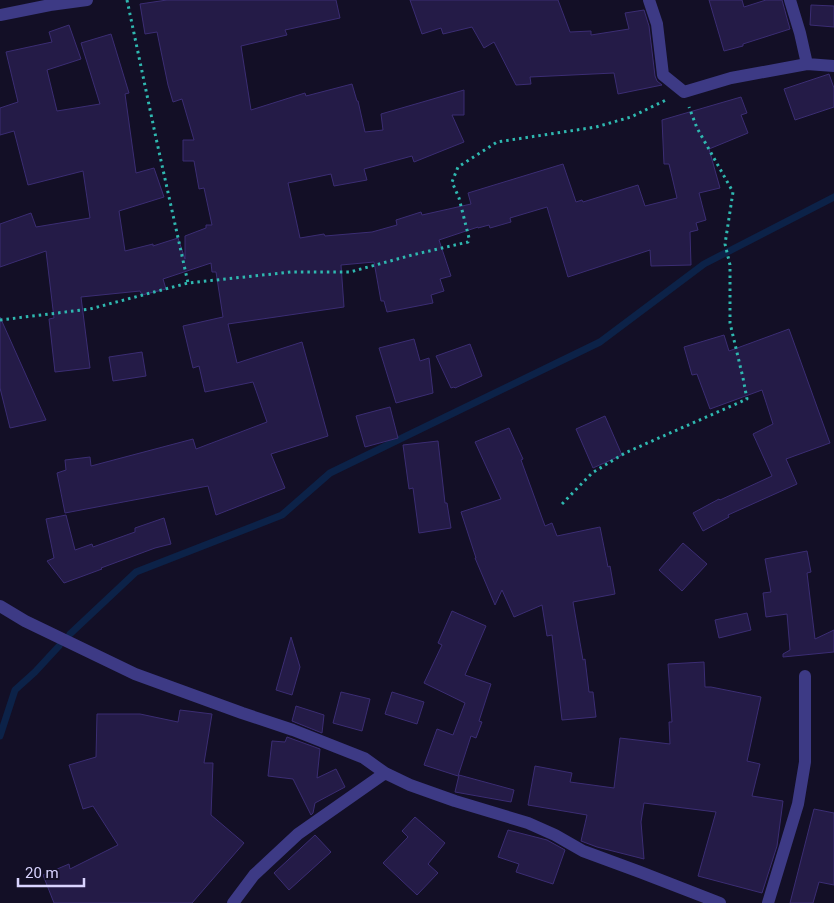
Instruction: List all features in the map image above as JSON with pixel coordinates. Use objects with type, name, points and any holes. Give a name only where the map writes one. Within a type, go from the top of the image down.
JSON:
[{"type":"street","points":[[0,15],[50,3],[87,0]]},
{"type":"street","points":[[649,0],[657,24],[663,75],[684,92],[731,78],[806,64],[834,66]]},
{"type":"street","points":[[790,0],[800,33],[806,64]]},
{"type":"street","points":[[0,606],[25,621],[135,674],[293,730],[364,758],[385,773],[410,785],[528,823],[583,851],[720,903]]},
{"type":"street","points":[[768,903],[798,804],[801,787],[805,762],[805,676]]},
{"type":"street","points":[[233,903],[254,875],[298,834],[385,773]]},
{"type":"path","points":[[127,0],[188,283]]},
{"type":"path","points":[[0,320],[90,309],[188,283],[291,272],[350,272],[468,242],[469,238],[459,198],[452,182],[458,167],[497,142],[596,127],[631,117],[684,92],[697,128],[733,192],[725,244],[730,265],[730,323],[744,378],[747,399],[625,453],[592,473],[562,504]]},
{"type":"building","points":[[167,0],[336,0],[340,18],[285,30],[287,35],[241,46],[251,110],[305,93],[306,96],[352,84],[365,132],[383,130],[381,114],[464,90],[464,115],[452,115],[464,142],[414,162],[412,156],[364,169],[367,180],[334,186],[331,174],[288,183],[300,238],[324,234],[325,236],[372,232],[397,225],[396,220],[421,212],[422,215],[471,204],[468,193],[563,164],[576,202],[582,200],[583,202],[638,185],[645,206],[677,198],[669,164],[664,164],[662,120],[741,97],[747,113],[741,115],[748,133],[709,149],[720,188],[699,193],[706,220],[696,223],[698,230],[690,232],[691,265],[651,266],[650,250],[568,277],[547,207],[510,218],[511,222],[490,228],[489,225],[478,227],[439,240],[451,276],[440,279],[444,291],[431,295],[433,303],[387,312],[384,301],[381,301],[374,262],[341,265],[344,307],[228,324],[237,363],[302,342],[328,436],[271,454],[285,488],[216,515],[208,486],[65,513],[57,473],[66,470],[65,460],[90,457],[91,466],[193,439],[196,449],[267,422],[253,382],[205,392],[199,366],[193,368],[183,326],[223,317],[216,272],[212,272],[211,263],[163,279],[166,289],[142,295],[140,291],[81,297],[90,368],[55,372],[49,319],[54,318],[46,251],[0,267],[0,224],[31,213],[36,227],[90,218],[83,171],[28,185],[14,131],[0,135],[0,108],[18,102],[6,52],[52,42],[49,32],[69,25],[81,59],[47,70],[57,111],[100,104],[81,43],[111,34],[129,93],[125,94],[136,173],[154,168],[164,197],[119,211],[125,251],[153,244],[153,246],[178,238],[185,259],[185,236],[206,228],[206,225],[212,225],[204,188],[199,189],[194,161],[183,161],[183,140],[194,140],[182,99],[173,102],[157,32],[145,34],[140,4]]},
{"type":"building","points":[[410,0],[558,0],[570,32],[591,31],[591,35],[629,29],[625,13],[644,10],[649,26],[655,76],[662,85],[618,94],[614,73],[530,77],[531,84],[516,85],[494,42],[484,48],[472,27],[443,34],[441,28],[422,34]]},
{"type":"building","points":[[709,0],[742,0],[744,7],[766,0],[782,0],[790,29],[724,51]]},
{"type":"building","points":[[811,5],[834,6],[834,27],[810,25]]},
{"type":"building","points":[[829,74],[834,88],[834,107],[795,120],[784,89]]},
{"type":"building","points":[[0,317],[46,420],[10,428],[0,388]]},
{"type":"building","points":[[789,329],[830,443],[786,459],[797,484],[728,515],[729,517],[703,531],[693,513],[719,499],[772,476],[753,434],[773,424],[762,390],[710,409],[697,374],[692,375],[684,347],[724,335],[729,351]]},
{"type":"building","points":[[414,339],[420,361],[429,358],[433,393],[396,403],[379,348]]},
{"type":"building","points":[[470,344],[482,376],[451,388],[436,356]]},
{"type":"building","points":[[142,352],[146,376],[113,381],[109,357]]},
{"type":"building","points":[[390,407],[398,438],[365,447],[356,416]]},
{"type":"building","points":[[605,416],[622,455],[593,468],[576,429]]},
{"type":"building","points":[[509,428],[523,459],[521,460],[545,526],[552,523],[557,536],[600,527],[615,594],[573,602],[583,660],[585,659],[589,692],[593,692],[596,717],[562,720],[552,635],[547,636],[542,605],[514,617],[502,590],[495,605],[475,558],[461,512],[501,499],[475,442]]},
{"type":"building","points":[[438,441],[445,503],[447,503],[451,528],[419,533],[413,488],[409,489],[403,445]]},
{"type":"building","points":[[66,515],[75,550],[92,544],[93,547],[135,532],[135,528],[164,518],[171,544],[155,548],[64,583],[47,561],[54,558],[46,519]]},
{"type":"building","points":[[683,543],[707,564],[682,591],[659,570]]},
{"type":"building","points":[[807,551],[811,572],[807,573],[815,639],[834,630],[834,652],[783,657],[783,654],[790,650],[787,614],[766,617],[763,593],[771,592],[765,559]]},
{"type":"building","points":[[452,611],[486,626],[465,675],[491,684],[479,721],[482,722],[476,738],[471,736],[458,776],[424,765],[437,729],[453,735],[465,703],[424,683],[442,645],[438,643]]},
{"type":"building","points":[[747,613],[751,630],[719,638],[715,620]]},
{"type":"building","points":[[291,637],[300,667],[292,695],[276,690]]},
{"type":"building","points":[[704,662],[705,687],[761,697],[747,761],[760,764],[752,796],[783,801],[777,846],[762,893],[698,876],[716,812],[644,803],[641,822],[644,859],[581,841],[587,815],[528,805],[535,766],[572,773],[570,782],[614,788],[620,738],[670,744],[669,722],[672,722],[668,664]]},
{"type":"building","points":[[341,692],[370,699],[362,731],[333,723]]},
{"type":"building","points":[[392,692],[424,702],[417,724],[385,714]]},
{"type":"building","points":[[296,706],[324,715],[322,733],[292,721]]},
{"type":"building","points":[[180,710],[212,714],[204,763],[213,763],[211,815],[244,843],[192,903],[54,903],[43,875],[69,864],[70,869],[118,845],[93,806],[83,809],[69,765],[96,757],[97,714],[140,714],[178,722]]},
{"type":"building","points":[[287,737],[320,749],[317,778],[336,769],[345,787],[315,803],[311,815],[293,779],[268,776],[272,741],[285,742]]},
{"type":"building","points":[[459,775],[514,790],[511,802],[455,792]]},
{"type":"building","points":[[814,809],[834,813],[834,885],[819,882],[813,903],[790,903]]},
{"type":"building","points":[[415,817],[445,843],[428,864],[438,873],[417,895],[383,863],[408,837],[402,831]]},
{"type":"building","points":[[508,830],[547,840],[565,850],[553,884],[516,872],[519,864],[498,857]]},
{"type":"building","points":[[315,835],[331,852],[289,890],[274,873]]},
{"type":"waterway","points":[[70,634],[136,572],[282,515],[330,473],[600,342],[704,264],[834,197]]},
{"type":"waterway","points":[[0,736],[15,690],[59,646]]}]
